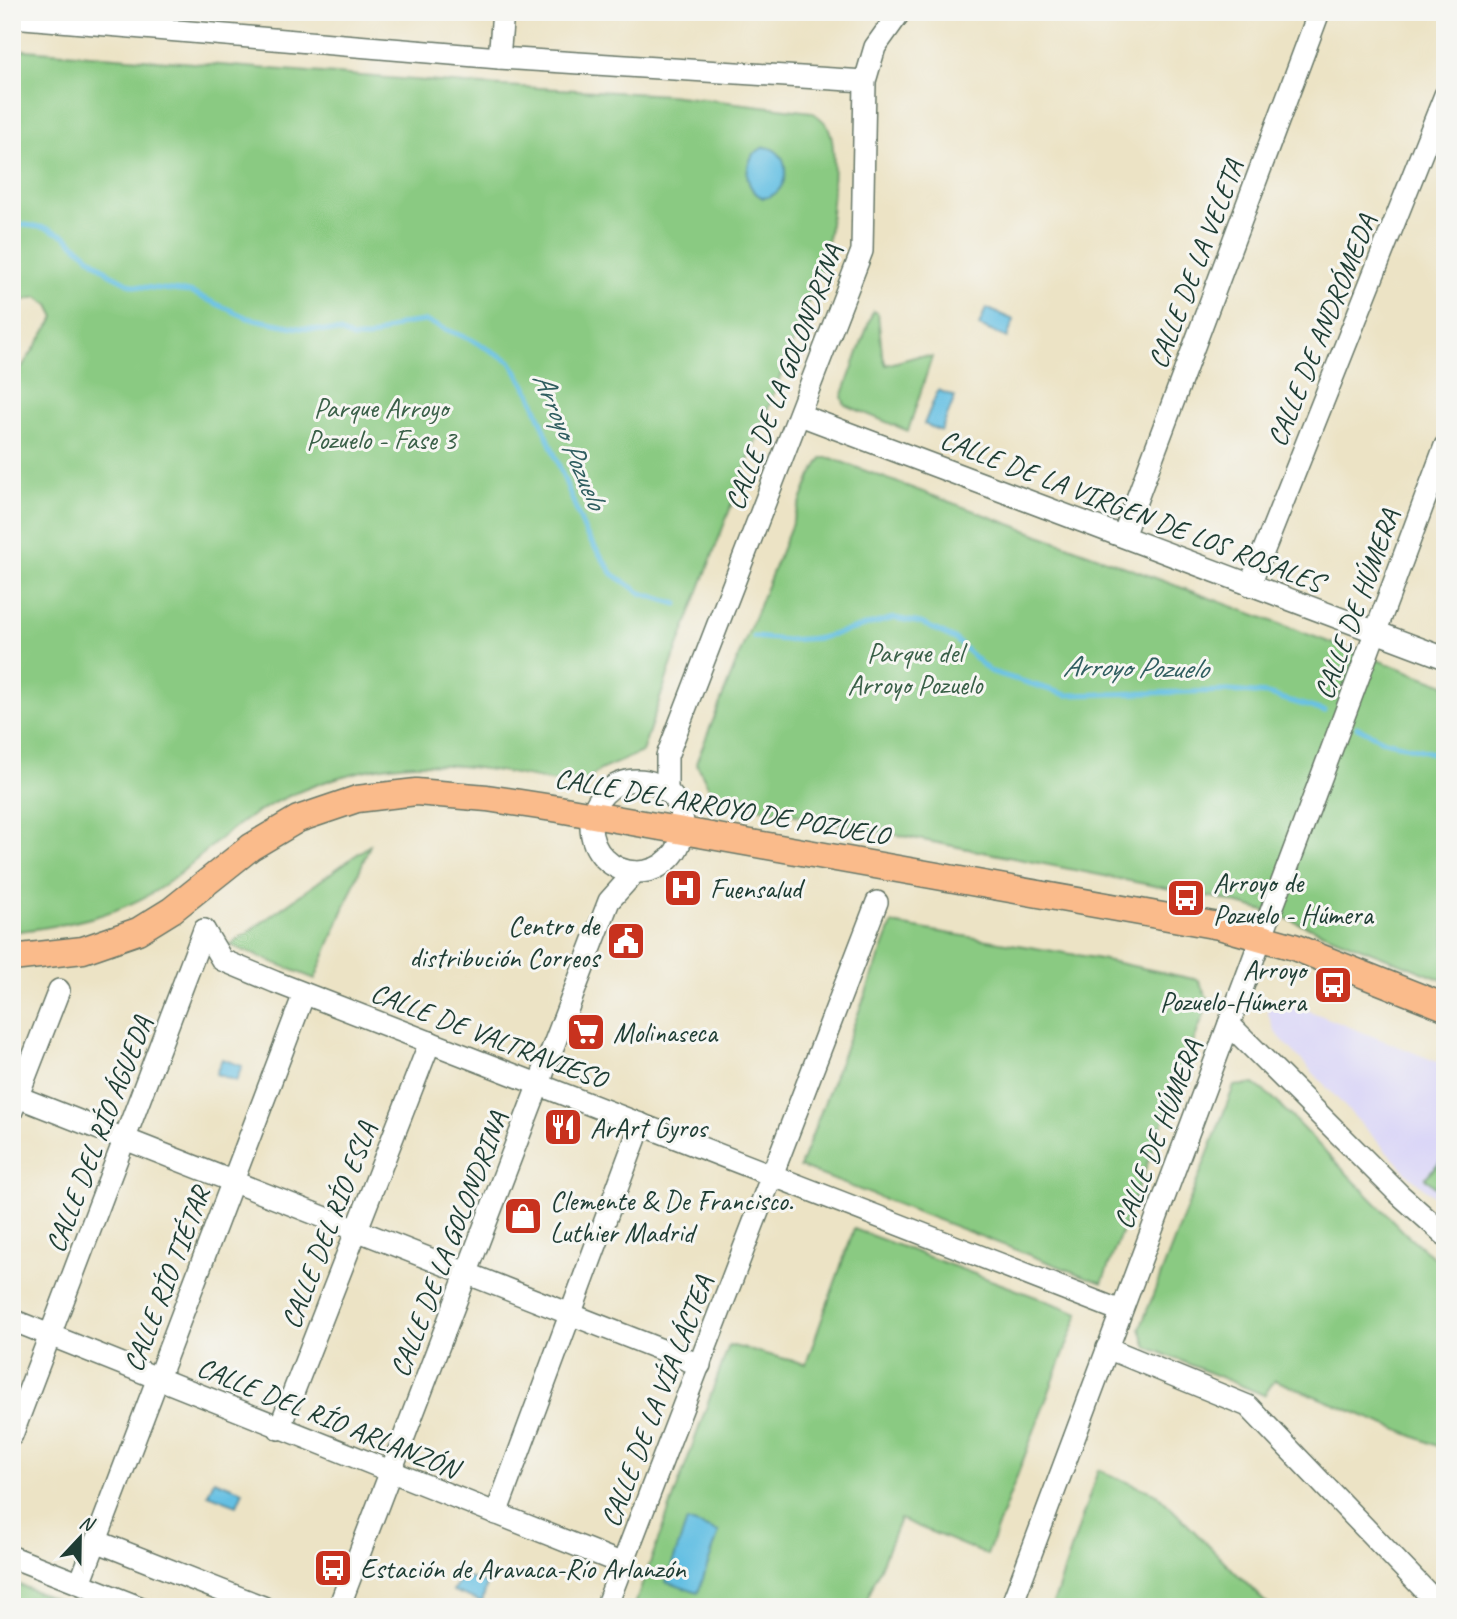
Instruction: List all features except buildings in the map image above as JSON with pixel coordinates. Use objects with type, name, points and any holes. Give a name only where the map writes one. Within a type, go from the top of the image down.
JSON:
[{"type":"main road","name":"CALLE DEL ARROYO DE POZUELO","points":[[12,958],[83,950],[138,931],[172,910],[275,832],[298,819],[357,799],[390,794],[441,793],[592,816],[1144,911],[1263,937],[1445,1007]]},
{"type":"street","points":[[499,58],[503,12]]},
{"type":"street","name":"CALLE DE LA GOLONDRINA","points":[[667,792],[667,756],[862,251],[865,81],[875,47],[900,12]]},
{"type":"street","name":"CALLE DE LA VELETA","points":[[1122,536],[1319,12]]},
{"type":"street","points":[[12,17],[56,16],[499,58],[865,81]]},
{"type":"street","name":"CALLE DE ANDRÓMEDA","points":[[1250,585],[1445,95]]},
{"type":"street","name":"CALLE DE LA VIRGEN DE LOS ROSALES","points":[[800,415],[1445,658]]},
{"type":"street","name":"CALLE DE HÚMERA","points":[[1011,1607],[1445,446]]},
{"type":"street","name":"CALLE DE LA GOLONDRINA","points":[[592,816],[596,805],[609,790],[638,781],[667,756]]},
{"type":"street","points":[[592,816],[593,841],[608,862],[635,872],[664,863],[677,849],[682,832],[679,810],[667,792],[653,784],[638,781]]},
{"type":"street","name":"CALLE DE LA GOLONDRINA","points":[[608,862],[609,901]]},
{"type":"street","name":"CALLE DE LA GOLONDRINA","points":[[339,1607],[609,901],[635,872]]},
{"type":"street","name":"CALLE DE LA VÍA LÁCTEA","points":[[606,1607],[774,1176],[877,902]]},
{"type":"street","name":"CALLE DE VALTRAVIESO","points":[[204,930],[222,960],[1121,1311]]},
{"type":"street","name":"CALLE DEL RÍO ÁGUEDA","points":[[12,1435],[127,1139],[204,930]]},
{"type":"street","points":[[59,990],[15,1104],[127,1139],[700,1365]]},
{"type":"street","name":"CALLE RÍO TIÉTAR","points":[[80,1583],[304,993]]},
{"type":"street","points":[[1229,1024],[1399,1194],[1445,1235]]},
{"type":"street","name":"CALLE DEL RÍO ESLA","points":[[279,1429],[430,1042]]},
{"type":"street","points":[[496,1514],[641,1124]]},
{"type":"street","name":"CALLE DEL RÍO ARLANZÓN","points":[[12,1320],[279,1429],[623,1564]]},
{"type":"street","points":[[1107,1348],[1248,1406],[1441,1607]]},
{"type":"street","points":[[96,1541],[263,1607]]},
{"type":"street","points":[[12,1557],[139,1607]]},
{"type":"shaded area","points":[[1282,1000],[1445,1065],[1445,1206],[1409,1175],[1275,1032],[1267,1011],[1273,1001]]},
{"type":"green space","name":"Parque Arroyo Pozuelo - Fase 3","points":[[12,49],[466,84],[669,95],[812,112],[825,123],[832,138],[834,173],[831,215],[823,263],[674,657],[642,752],[600,770],[579,787],[498,771],[436,764],[394,766],[348,775],[303,790],[260,811],[232,829],[163,886],[128,905],[71,923],[12,932],[12,382],[55,317],[49,305],[37,297],[12,303]]},
{"type":"green space","points":[[873,311],[878,314],[886,365],[918,356],[932,357],[908,431],[845,405],[842,397]]},
{"type":"green space","name":"Parque del Arroyo Pozuelo","points":[[822,458],[831,458],[1445,685],[1445,981],[1278,915],[1221,899],[715,799],[696,763],[811,476]]},
{"type":"green space","points":[[370,845],[315,979],[230,945]]},
{"type":"green space","points":[[892,924],[1095,958],[1198,980],[1209,1001],[1102,1283],[800,1167]]},
{"type":"green space","points":[[1254,1084],[1272,1097],[1405,1233],[1445,1267],[1445,1449],[1275,1380],[1264,1395],[1147,1347],[1140,1329],[1234,1086]]},
{"type":"green space","points":[[1445,1156],[1445,1196],[1425,1178]]},
{"type":"green space","points":[[854,1229],[1079,1313],[987,1555],[900,1519],[866,1602],[876,1607],[634,1607],[729,1345],[806,1364]]},
{"type":"green space","points":[[1098,1470],[1157,1494],[1270,1607],[1052,1607]]},
{"type":"green space","points":[[12,1582],[74,1607],[12,1607]]},
{"type":"water","points":[[764,147],[780,155],[785,172],[779,189],[773,195],[763,198],[753,190],[747,173],[753,154]]},
{"type":"water","points":[[986,308],[1014,320],[1007,338],[979,326]]},
{"type":"water","points":[[938,390],[955,397],[941,431],[924,424]]},
{"type":"water","points":[[222,1059],[242,1066],[236,1081],[216,1074]]},
{"type":"water","points":[[214,1480],[243,1491],[237,1505],[208,1494]]},
{"type":"water","points":[[687,1521],[719,1532],[698,1593],[666,1582]]},
{"type":"water","points":[[461,1575],[487,1584],[482,1602],[453,1591]]},
{"type":"waterway","name":"Arroyo Pozuelo","points":[[12,223],[46,228],[65,236],[110,274],[134,286],[190,292],[248,318],[299,328],[340,332],[353,338],[369,338],[401,324],[425,321],[470,339],[510,361],[531,395],[586,534],[613,574],[641,593],[677,604]]},
{"type":"waterway","name":"Arroyo Pozuelo","points":[[754,637],[787,640],[820,638],[894,618],[921,623],[955,639],[989,671],[1067,695],[1229,691],[1267,694],[1324,711]]},
{"type":"waterway","name":"Arroyo Pozuelo","points":[[1357,727],[1385,741],[1445,756]]},
{"type":"place","name":"Fuensalud","points":[[683,888]]},
{"type":"place","name":"Arroyo de Pozuelo - Húmera","points":[[1186,898]]},
{"type":"place","name":"Centro de distribución Correos","points":[[626,941]]},
{"type":"place","name":"Arroyo Pozuelo-Húmera","points":[[1333,985]]},
{"type":"place","name":"Molinaseca","points":[[586,1032]]},
{"type":"place","name":"ArArt Gyros","points":[[563,1127]]},
{"type":"place","name":"Clemente & De Francisco. Luthier Madrid","points":[[523,1216]]},
{"type":"place","name":"Estación de Aravaca-Río Arlanzón","points":[[333,1568]]}]
